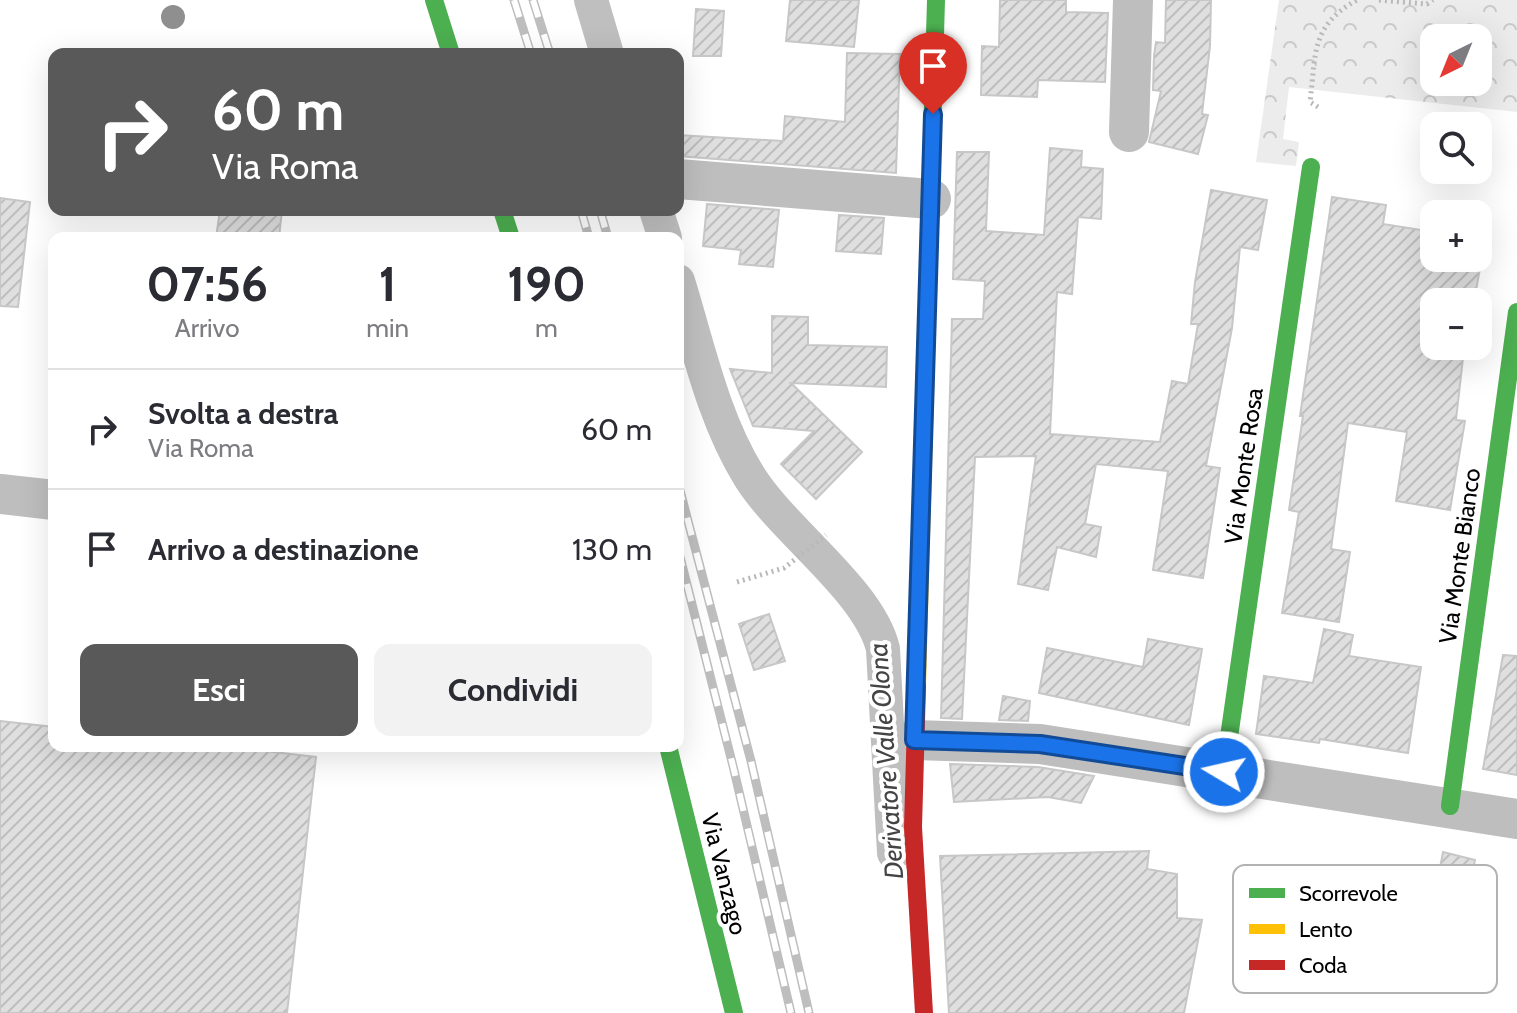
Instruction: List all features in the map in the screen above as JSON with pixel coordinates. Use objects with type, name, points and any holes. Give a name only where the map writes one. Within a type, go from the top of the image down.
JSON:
[{"type":"street","points":[[434,0],[449,48]]},
{"type":"street","points":[[924,1013],[913,827],[914,740],[936,0]]},
{"type":"street","points":[[1129,132],[1133,0]]},
{"type":"street","name":"Via Monte Rosa","points":[[1224,772],[1311,167]]},
{"type":"street","points":[[684,179],[931,199]]},
{"type":"street","name":"Via Monte Bianco","points":[[1450,806],[1517,312]]},
{"type":"street","points":[[0,494],[48,499]]},
{"type":"street","points":[[914,740],[1040,744],[1450,806],[1517,819]]},
{"type":"street","name":"Via Vanzago","points":[[669,752],[734,1013]]},
{"type":"path","points":[[1318,107],[1310,102],[1319,35],[1325,23],[1357,0]]},
{"type":"path","points":[[1379,0],[1427,4],[1433,0]]},
{"type":"path","points":[[737,582],[784,568],[826,535]]},
{"type":"green space","points":[[1279,0],[1517,0],[1517,112],[1289,87],[1283,139],[1299,142],[1296,166],[1256,162]]},
{"type":"building","points":[[790,0],[859,0],[854,47],[786,41]]},
{"type":"building","points":[[1000,0],[1066,0],[1066,12],[1108,13],[1105,82],[1038,80],[1037,97],[981,95],[982,46],[999,47]]},
{"type":"building","points":[[1166,0],[1211,0],[1210,46],[1202,114],[1208,115],[1198,154],[1149,142],[1161,91],[1153,90],[1154,56],[1156,42],[1165,43]]},
{"type":"building","points":[[696,9],[724,11],[721,56],[693,56]]},
{"type":"building","points":[[847,53],[900,54],[896,173],[684,156],[684,135],[783,141],[785,116],[845,122]]},
{"type":"building","points":[[1050,148],[1082,151],[1081,167],[1103,169],[1101,219],[1078,217],[1072,294],[1057,292],[1050,434],[1160,442],[1172,381],[1188,384],[1198,324],[1191,324],[1195,282],[1211,190],[1267,200],[1258,250],[1240,247],[1232,328],[1206,466],[1220,468],[1203,578],[1153,570],[1168,471],[1096,464],[1085,524],[1101,527],[1096,557],[1057,547],[1048,590],[1018,584],[1036,456],[975,457],[962,719],[941,718],[952,319],[983,319],[985,281],[953,279],[957,152],[989,152],[986,231],[1044,235]]},
{"type":"building","points":[[1332,197],[1386,205],[1383,224],[1420,230],[1420,272],[1479,272],[1476,288],[1420,288],[1420,360],[1463,360],[1456,420],[1465,421],[1450,510],[1396,501],[1407,432],[1348,423],[1331,549],[1350,552],[1339,622],[1282,613],[1299,512],[1289,510],[1303,416],[1300,416]]},
{"type":"building","points":[[0,198],[30,202],[18,307],[0,306]]},
{"type":"building","points":[[707,204],[779,210],[773,267],[739,264],[741,250],[703,246]]},
{"type":"building","points":[[839,215],[884,218],[881,254],[836,251]]},
{"type":"building","points":[[219,216],[281,216],[280,232],[217,232]]},
{"type":"building","points":[[772,316],[808,317],[808,345],[887,347],[886,387],[791,383],[862,452],[816,499],[781,464],[814,431],[753,426],[730,369],[772,373]]},
{"type":"building","points":[[769,614],[785,661],[754,670],[739,624]]},
{"type":"building","points":[[1324,629],[1353,635],[1349,656],[1421,667],[1408,753],[1320,739],[1319,743],[1256,734],[1264,676],[1313,683]]},
{"type":"building","points":[[1148,639],[1202,649],[1189,725],[1039,693],[1047,648],[1143,667]]},
{"type":"building","points":[[1503,655],[1517,656],[1517,775],[1483,769]]},
{"type":"building","points":[[1003,696],[1030,701],[1028,721],[999,720]]},
{"type":"building","points":[[0,721],[48,726],[48,752],[273,752],[316,757],[287,1013],[0,1013]]},
{"type":"building","points":[[950,764],[1038,767],[1094,776],[1081,803],[1048,797],[954,802]]},
{"type":"building","points":[[1149,851],[1147,869],[1177,874],[1177,918],[1202,920],[1184,1013],[949,1013],[940,856]]},
{"type":"building","points":[[1443,852],[1475,860],[1474,865],[1441,865]]},
{"type":"waterway","name":"Derivatore Valle Olona","points":[[591,0],[605,48]]},
{"type":"waterway","name":"Derivatore Valle Olona","points":[[658,216],[663,232]]},
{"type":"waterway","name":"Derivatore Valle Olona","points":[[684,301],[708,381],[736,454],[764,497],[843,583],[875,627],[883,649],[894,853]]},
{"type":"railway","points":[[514,0],[529,48]]},
{"type":"railway","points":[[533,0],[548,48]]},
{"type":"railway","points":[[583,216],[587,232]]},
{"type":"railway","points":[[602,216],[606,232]]},
{"type":"railway","points":[[684,506],[751,761],[809,1013]]},
{"type":"railway","points":[[684,573],[791,1013]]},
{"type":"traffic: fast","points":[[434,0],[449,48]]},
{"type":"traffic: fast","points":[[930,208],[936,0]]},
{"type":"traffic: fast","points":[[1224,772],[1311,167]]},
{"type":"traffic: fast","points":[[504,216],[509,232]]},
{"type":"traffic: fast","points":[[1450,806],[1517,312]]},
{"type":"traffic: fast","points":[[669,752],[734,1013]]},
{"type":"traffic: slow","points":[[917,686],[930,208]]},
{"type":"traffic: jam","points":[[917,686],[913,827],[924,1013]]},
{"type":"route","points":[[933,114],[914,740],[1040,744],[1224,772]]}]
